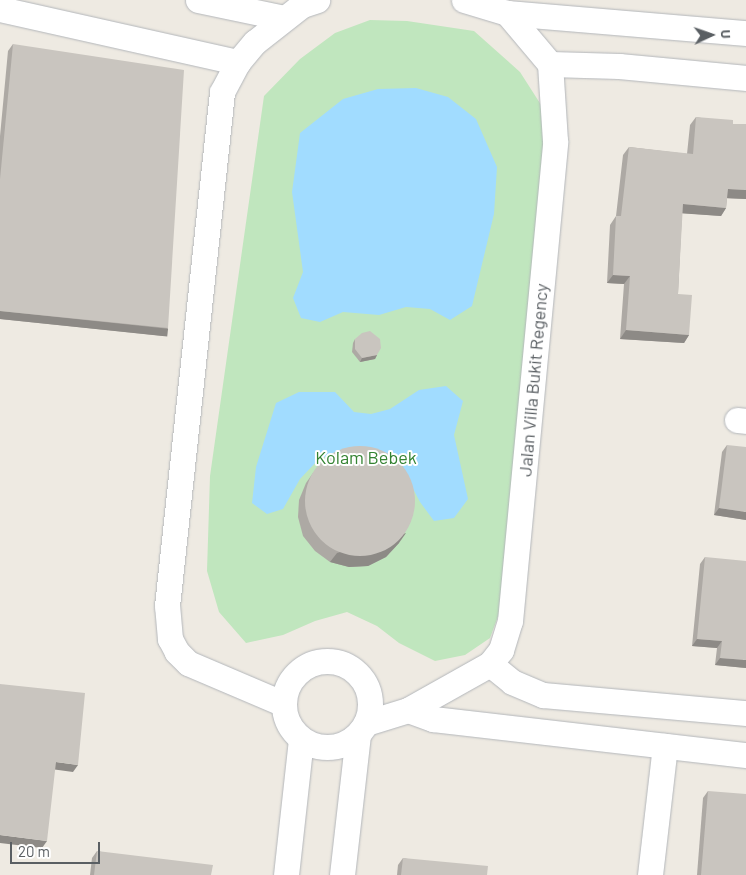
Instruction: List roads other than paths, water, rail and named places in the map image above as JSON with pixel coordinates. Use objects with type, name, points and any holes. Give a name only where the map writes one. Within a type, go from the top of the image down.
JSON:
[{"type":"street","points":[[198,0],[284,18]]},
{"type":"street","points":[[284,704],[188,662],[177,652],[170,639],[167,606],[222,92],[238,62],[255,42],[302,5],[318,0]]},
{"type":"street","points":[[464,0],[507,13],[746,34]]},
{"type":"street","points":[[0,9],[238,62]]},
{"type":"street","points":[[507,13],[550,64],[618,66],[746,78]]},
{"type":"street","name":"Jalan Villa Bukit Regency","points":[[362,729],[408,710],[490,664],[501,650],[510,621],[555,141],[550,64]]},
{"type":"street","points":[[342,875],[362,729],[370,706],[368,691],[357,674],[340,663],[327,661],[314,663],[302,669],[292,679],[286,690],[284,704],[286,718],[291,729],[301,739],[314,746],[330,748],[345,744],[362,729]]},
{"type":"street","points":[[490,664],[512,682],[543,695],[746,713]]},
{"type":"street","points":[[408,710],[433,719],[746,755]]},
{"type":"street","points":[[286,875],[301,739]]},
{"type":"street","points":[[650,875],[665,746]]},
{"type":"water","points":[[416,88],[448,97],[476,119],[497,167],[494,214],[472,306],[450,320],[430,309],[406,307],[379,315],[343,312],[320,322],[301,318],[293,298],[303,272],[292,192],[300,133],[343,99],[378,89]]},
{"type":"water","points":[[446,386],[463,401],[454,435],[468,499],[454,518],[434,521],[420,502],[401,466],[340,450],[318,460],[300,479],[283,509],[267,514],[252,503],[256,467],[276,403],[299,392],[335,392],[354,412],[371,414],[390,409],[419,390]]},
{"type":"park label","name":"Kolam Bebek","points":[[366,457]]}]
